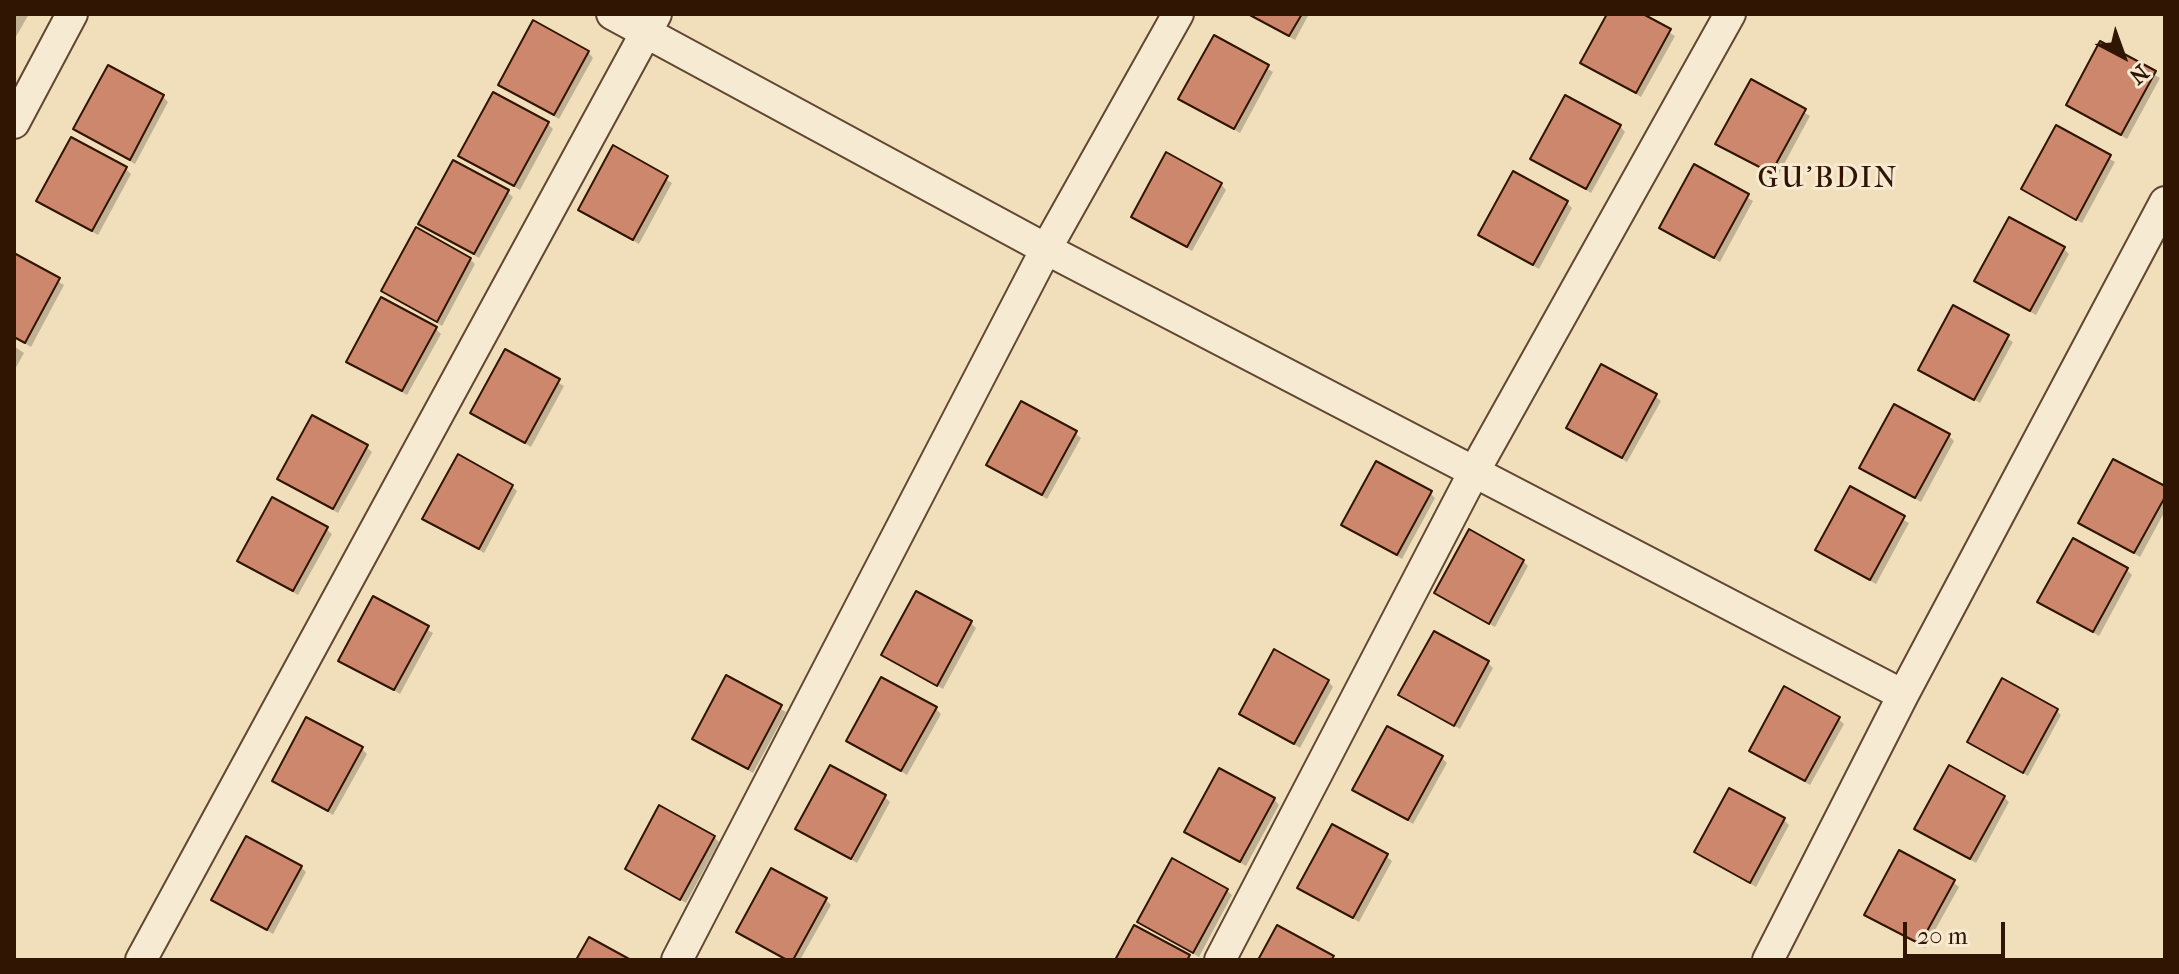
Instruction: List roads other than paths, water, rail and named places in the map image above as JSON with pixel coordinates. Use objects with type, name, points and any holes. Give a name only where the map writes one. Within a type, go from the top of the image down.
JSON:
[{"type":"street","points":[[14,123],[72,14]]},
{"type":"street","points":[[612,14],[651,23],[1046,249],[1903,695]]},
{"type":"street","points":[[677,960],[1046,249],[1178,14]]},
{"type":"street","points":[[1220,960],[1475,470],[1730,14]]},
{"type":"street","points":[[141,960],[651,23]]},
{"type":"street","points":[[1768,960],[1903,695],[2165,202]]},
{"type":"district","name":"GU'BDIN","points":[[1828,180]]}]
